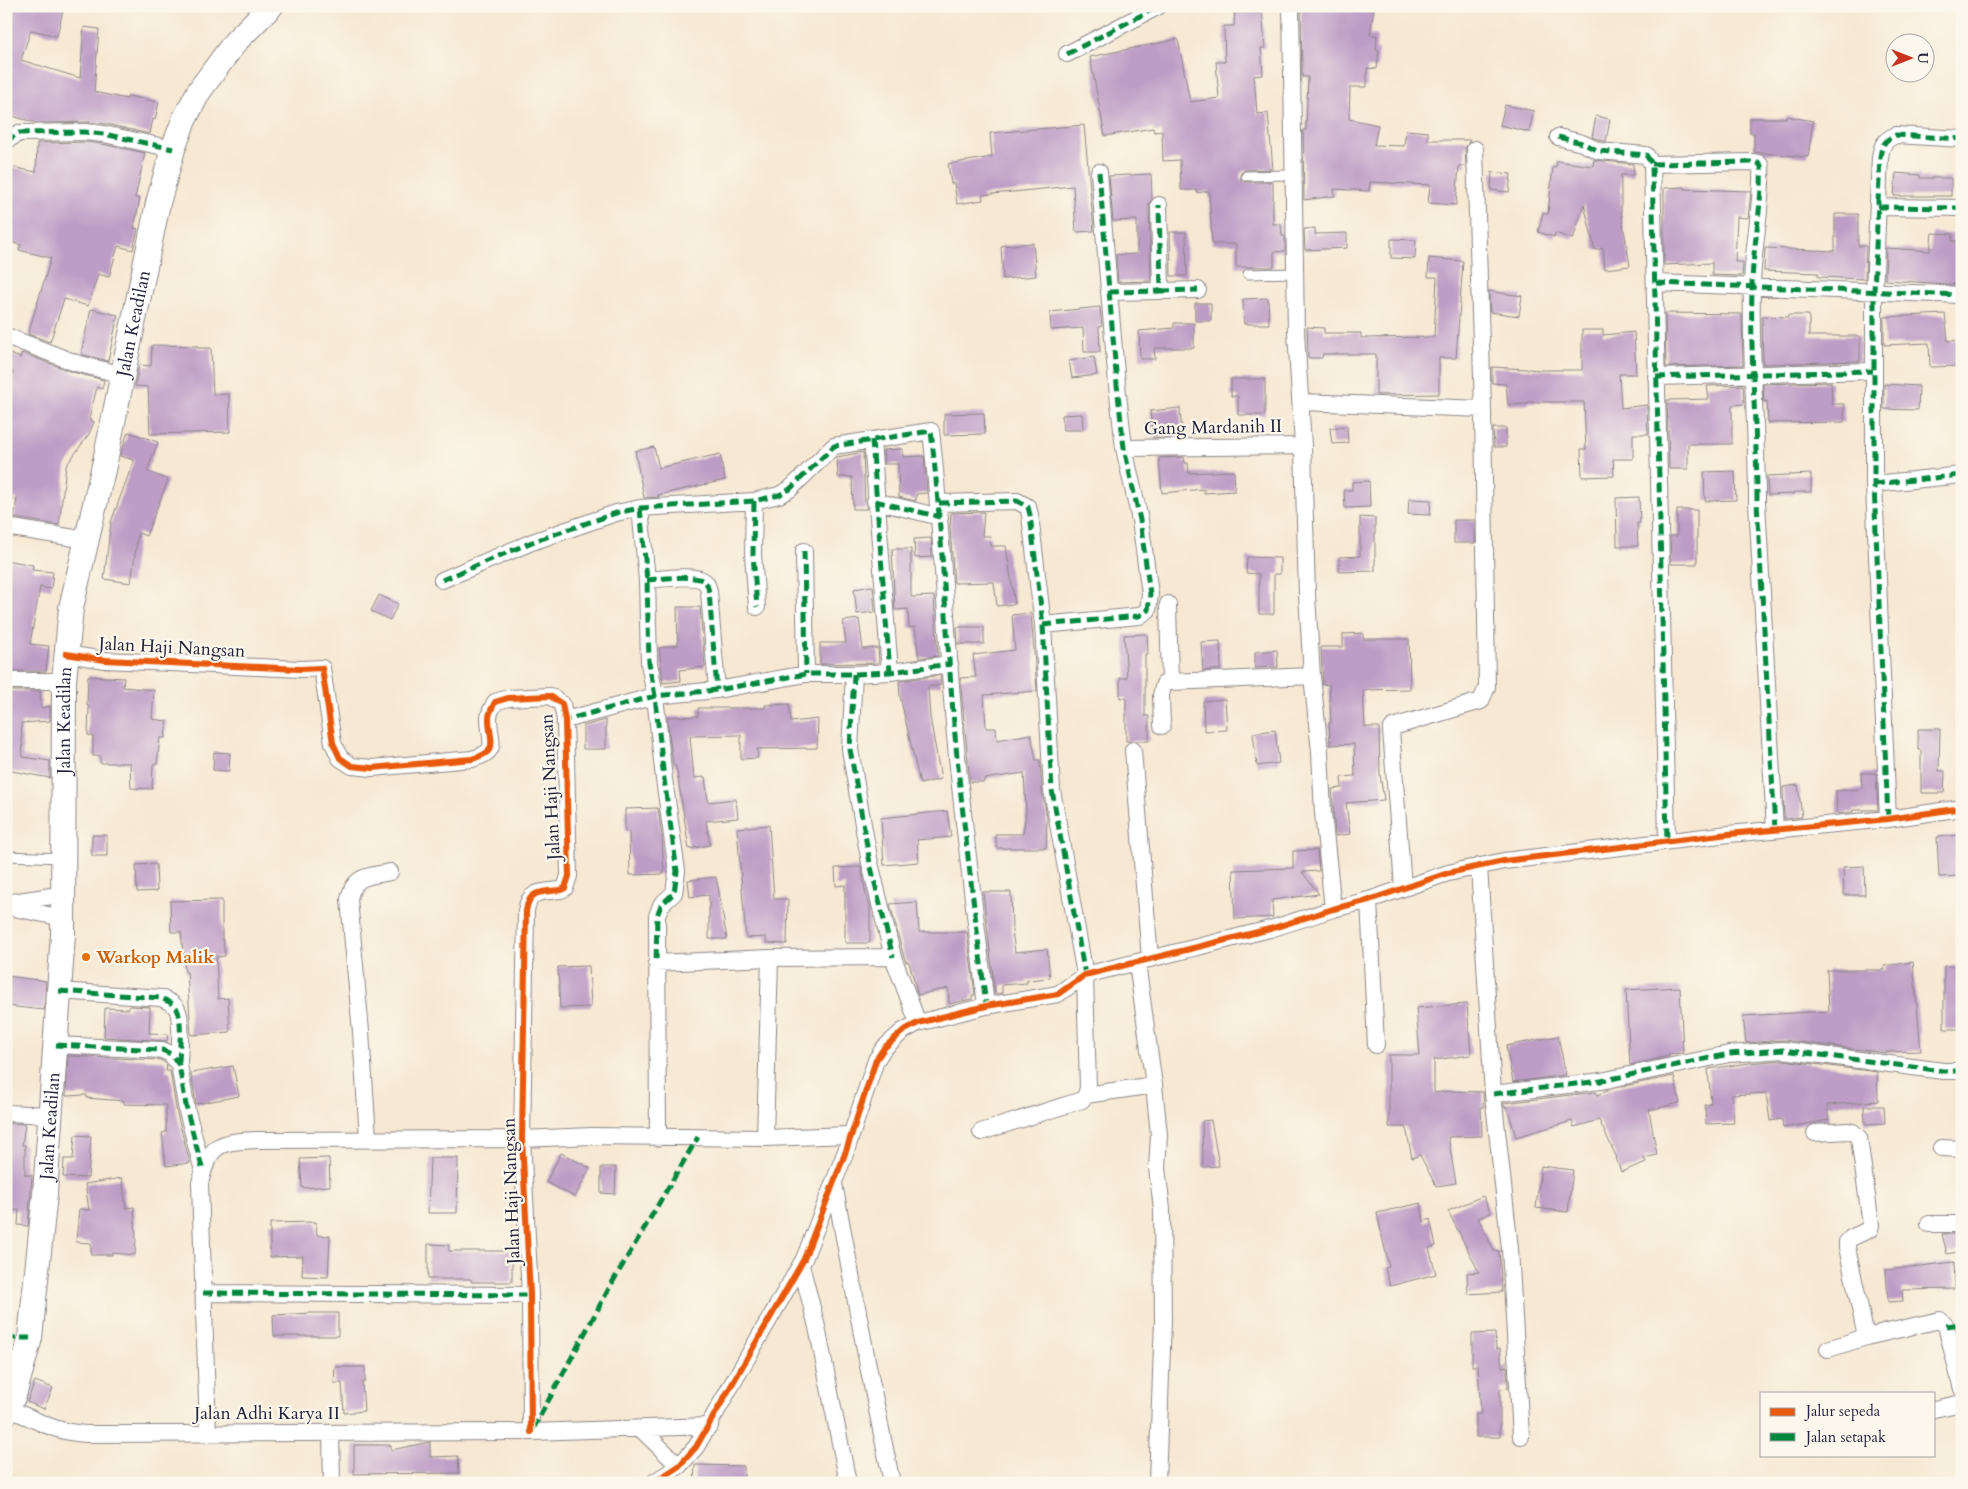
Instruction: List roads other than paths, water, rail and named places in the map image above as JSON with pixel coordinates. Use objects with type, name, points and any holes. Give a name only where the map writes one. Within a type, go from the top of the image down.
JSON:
[{"type":"main road","name":"Jalan Keadilan","points":[[7,1410],[25,1359],[34,1314],[45,1194],[64,918],[64,681],[71,608],[123,375],[158,203],[173,149],[184,120],[199,91],[236,41],[271,6]]},
{"type":"street","points":[[1067,54],[1159,6]]},
{"type":"street","points":[[1291,6],[1296,332],[1303,446],[1307,594],[1323,813],[1334,909]]},
{"type":"street","points":[[6,141],[19,133],[85,132],[104,134],[173,149]]},
{"type":"street","points":[[1888,819],[1874,484],[1874,292],[1880,157],[1882,147],[1887,139],[1896,135],[1962,139]]},
{"type":"street","points":[[1558,137],[1582,143],[1599,151],[1646,154],[1652,164],[1667,841]]},
{"type":"street","points":[[1403,887],[1391,730],[1393,727],[1481,701],[1487,687],[1483,409],[1475,148]]},
{"type":"street","points":[[1652,164],[1758,163],[1761,166],[1752,286],[1752,374],[1775,830]]},
{"type":"street","points":[[1043,626],[1139,616],[1148,610],[1150,594],[1140,520],[1124,448],[1099,172]]},
{"type":"street","points":[[1159,205],[1161,291]]},
{"type":"street","points":[[1878,207],[1962,208]]},
{"type":"street","points":[[1656,283],[1962,295]]},
{"type":"street","points":[[1109,292],[1198,290]]},
{"type":"street","points":[[6,336],[76,363],[123,375]]},
{"type":"street","points":[[1656,377],[1873,371]]},
{"type":"street","points":[[1301,402],[1483,409]]},
{"type":"street","points":[[442,580],[561,531],[616,513],[640,508],[754,501],[779,495],[790,489],[834,446],[932,431],[940,510],[943,591],[956,745],[986,1006]]},
{"type":"street","points":[[872,440],[875,501],[890,672]]},
{"type":"street","name":"Gang Mardanih II","points":[[1124,448],[1303,446]]},
{"type":"street","points":[[1874,484],[1962,475]]},
{"type":"street","points":[[754,501],[753,554],[757,607]]},
{"type":"street","points":[[875,501],[940,510],[1017,501],[1028,507],[1030,515],[1043,626],[1052,790],[1084,975],[1088,1088],[1086,1096],[1082,1100],[981,1132]]},
{"type":"street","points":[[640,508],[647,580],[649,663],[655,696],[676,871],[674,893],[661,905],[657,916],[658,1138]]},
{"type":"street","points":[[6,527],[86,540]]},
{"type":"street","points":[[804,551],[806,674]]},
{"type":"street","points":[[647,580],[693,578],[706,583],[709,592],[717,690]]},
{"type":"street","points":[[1168,604],[1170,682]]},
{"type":"street","name":"Jalan Haji Nangsan","points":[[66,654],[106,660],[300,669],[322,668],[333,743],[340,758],[352,766],[372,768],[472,759],[485,756],[490,751],[489,715],[495,702],[508,698],[550,696],[562,704],[566,720],[568,883],[566,888],[561,890],[533,894],[526,911],[522,1139],[530,1295],[531,1432]]},
{"type":"street","points":[[566,720],[655,696],[717,690],[806,674],[890,672],[950,664]]},
{"type":"street","points":[[854,674],[850,748],[870,864],[893,956],[918,1022]]},
{"type":"street","points":[[1162,726],[1162,688],[1164,684],[1170,682],[1312,676]]},
{"type":"street","points":[[6,681],[64,681]]},
{"type":"street","points":[[1133,750],[1143,961],[1159,1135],[1157,1168],[1162,1209],[1163,1320],[1157,1483]]},
{"type":"street","points":[[653,1483],[679,1466],[696,1447],[710,1426],[801,1265],[814,1238],[876,1060],[884,1048],[903,1031],[918,1022],[986,1006],[1058,994],[1084,975],[1270,929],[1369,900],[1448,873],[1479,866],[1504,861],[1667,841],[1888,819],[1962,808]]},
{"type":"street","points":[[1479,866],[1493,1094],[1510,1249],[1521,1436]]},
{"type":"street","points":[[368,1138],[349,899],[352,887],[357,881],[390,872]]},
{"type":"street","points":[[6,904],[64,894]]},
{"type":"street","points":[[1369,900],[1376,1045]]},
{"type":"street","points":[[6,904],[64,918]]},
{"type":"street","points":[[656,963],[770,958],[893,956]]},
{"type":"street","points":[[765,1138],[770,958]]},
{"type":"street","points":[[59,991],[161,998],[173,1003],[179,1018],[179,1065],[187,1111],[203,1171]]},
{"type":"street","points":[[56,1045],[162,1050],[171,1054],[179,1065]]},
{"type":"street","points":[[1493,1094],[1601,1081],[1729,1054],[1783,1050],[1943,1071],[1962,1071]]},
{"type":"street","points":[[1086,1096],[1154,1085]]},
{"type":"street","points":[[6,1113],[50,1115]]},
{"type":"street","points":[[1815,1133],[1848,1131],[1853,1132],[1860,1138],[1871,1226],[1870,1229],[1851,1238],[1848,1242],[1848,1247],[1866,1337]]},
{"type":"street","points":[[208,1434],[200,1182],[210,1153],[225,1143],[238,1141],[368,1138],[522,1139],[592,1136],[765,1138],[850,1135]]},
{"type":"street","points":[[1941,1148],[1962,1149]]},
{"type":"street","points":[[834,1184],[892,1483]]},
{"type":"street","points":[[1929,1224],[1962,1224]]},
{"type":"street","points":[[801,1265],[817,1327],[848,1483]]},
{"type":"street","points":[[203,1293],[530,1295]]},
{"type":"street","points":[[1828,1349],[1866,1337],[1940,1320],[1954,1325],[1962,1389]]},
{"type":"street","points":[[1936,1409],[1962,1403]]},
{"type":"street","name":"Jalan Adhi Karya II","points":[[7,1410],[65,1433],[86,1434],[531,1432],[710,1426]]},
{"type":"street","points":[[641,1429],[679,1466]]},
{"type":"street","points":[[331,1432],[332,1483]]},
{"type":"lane","points":[[1246,176],[1293,175]]},
{"type":"lane","points":[[1248,274],[1295,273]]},
{"type":"lane","points":[[6,856],[64,858]]},
{"type":"place","name":"Warkop Malik","points":[[86,957]]}]
